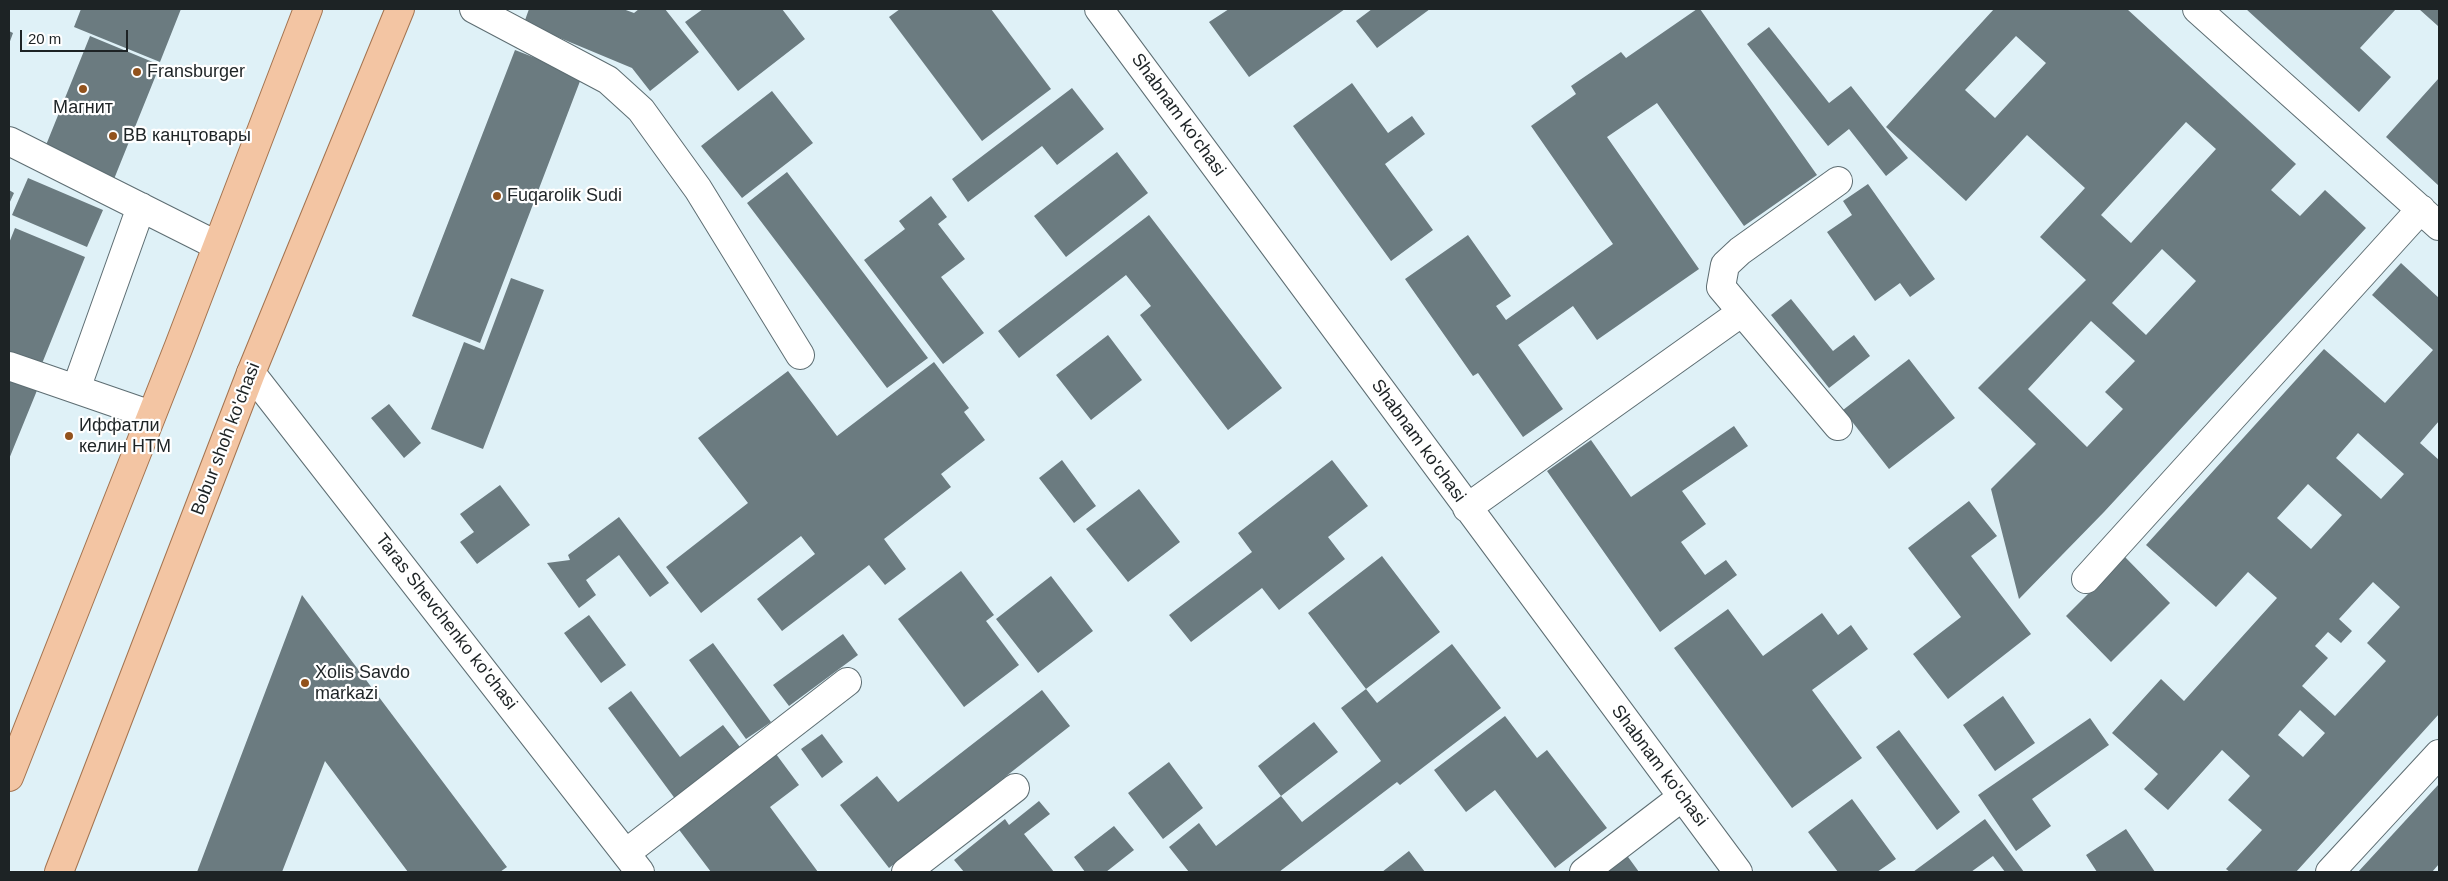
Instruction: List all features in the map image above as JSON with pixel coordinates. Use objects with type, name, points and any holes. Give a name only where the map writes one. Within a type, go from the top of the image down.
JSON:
[{"type":"main road","points":[[9,777],[308,9]]},
{"type":"main road","name":"Bobur shoh ko'chasi","points":[[58,872],[251,373],[400,9]]},
{"type":"street","points":[[474,9],[608,80],[641,110],[698,189],[800,356]]},
{"type":"street","name":"Shabnam ko'chasi","points":[[1099,9],[1738,872]]},
{"type":"street","points":[[2086,579],[2430,218],[2197,9]]},
{"type":"street","points":[[9,141],[216,245]]},
{"type":"street","points":[[1838,181],[1740,251],[1725,265],[1720,287],[1838,426]]},
{"type":"street","points":[[76,389],[141,207]]},
{"type":"street","points":[[1467,508],[1742,312]]},
{"type":"street","points":[[9,366],[151,416]]},
{"type":"street","name":"Taras Shevchenko ko'chasi","points":[[251,373],[633,863]]},
{"type":"street","points":[[633,863],[847,682]]},
{"type":"street","points":[[2330,872],[2439,754]]},
{"type":"street","points":[[906,872],[1015,788]]},
{"type":"street","points":[[1584,872],[1682,797]]},
{"type":"building","points":[[81,9],[181,9],[160,62],[74,27]]},
{"type":"building","points":[[529,9],[623,9],[634,13],[639,9],[665,9],[699,52],[650,91],[632,68],[524,23]]},
{"type":"building","points":[[703,9],[782,9],[805,39],[738,91],[685,22]]},
{"type":"building","points":[[900,9],[991,9],[1051,89],[982,141],[889,17]]},
{"type":"building","points":[[1229,9],[1345,9],[1249,77],[1209,22]]},
{"type":"building","points":[[1372,9],[1430,9],[1377,48],[1356,21]]},
{"type":"building","points":[[1697,9],[1700,9],[1817,175],[1744,226],[1657,103],[1607,137],[1699,269],[1597,340],[1573,306],[1518,345],[1563,409],[1523,437],[1478,373],[1473,376],[1405,279],[1468,235],[1511,296],[1496,306],[1506,320],[1613,244],[1531,126],[1576,94],[1571,86],[1621,52],[1626,58]]},
{"type":"building","points":[[1994,9],[2127,9],[2296,164],[2271,190],[2300,216],[2325,190],[2366,228],[2104,512],[2019,599],[1991,489],[2036,444],[1978,388],[2086,280],[2040,237],[2085,188],[2027,135],[1966,201],[1886,127]],"holes":[[[2016,36],[2046,63],[1995,118],[1965,90]],[[2186,122],[2216,149],[2131,243],[2101,215]],[[2162,249],[2196,281],[2146,335],[2112,303]],[[2091,321],[2135,361],[2105,392],[2123,409],[2087,447],[2028,389]]]},
{"type":"building","points":[[2246,9],[2396,9],[2360,48],[2391,77],[2359,112]]},
{"type":"building","points":[[2419,9],[2439,9],[2438,26]]},
{"type":"building","points":[[1769,27],[1829,103],[1851,86],[1908,158],[1886,176],[1849,129],[1828,146],[1747,44]]},
{"type":"building","points":[[9,31],[13,33],[9,44]]},
{"type":"building","points":[[90,36],[160,65],[112,184],[42,155]]},
{"type":"building","name":"Fuqarolik Sudi","points":[[515,50],[582,76],[480,343],[412,316]]},
{"type":"building","points":[[2439,78],[2439,186],[2386,137]]},
{"type":"building","points":[[1352,83],[1388,133],[1412,116],[1425,134],[1385,164],[1433,230],[1391,261],[1293,126]]},
{"type":"building","points":[[1072,88],[1104,129],[1057,165],[1042,146],[968,202],[952,179]]},
{"type":"building","points":[[772,91],[813,143],[742,198],[701,146]]},
{"type":"building","points":[[1117,152],[1148,193],[1066,257],[1034,216]]},
{"type":"building","points":[[787,172],[928,358],[887,388],[747,203]]},
{"type":"building","points":[[28,178],[103,210],[87,247],[12,215]]},
{"type":"building","points":[[1868,184],[1935,279],[1910,297],[1900,283],[1875,301],[1827,232],[1852,215],[1843,201]]},
{"type":"building","points":[[9,190],[14,193],[9,204]]},
{"type":"building","points":[[931,196],[947,217],[938,224],[965,259],[941,277],[984,333],[943,364],[864,260],[905,229],[899,221]]},
{"type":"building","points":[[1149,215],[1282,388],[1228,430],[1140,315],[1151,306],[1126,275],[1019,358],[998,331]]},
{"type":"building","points":[[15,228],[85,257],[41,366],[9,353],[9,243]]},
{"type":"building","points":[[2401,263],[2439,298],[2439,421],[2420,443],[2439,460],[2439,714],[2296,872],[2230,872],[2226,869],[2262,830],[2228,800],[2250,776],[2222,750],[2168,810],[2144,789],[2158,774],[2112,733],[2161,679],[2184,701],[2277,598],[2248,572],[2216,607],[2146,545],[2324,349],[2385,403],[2433,350],[2372,295]],"holes":[[[2358,433],[2404,474],[2381,499],[2336,458]],[[2308,484],[2342,515],[2311,549],[2277,518]],[[2373,582],[2400,607],[2367,643],[2386,661],[2335,716],[2302,686],[2328,658],[2315,646],[2328,632],[2341,643],[2352,631],[2339,619]],[[2300,710],[2325,733],[2303,757],[2278,735]]]},
{"type":"building","points":[[511,278],[544,290],[483,449],[431,429],[464,342],[484,350]]},
{"type":"building","points":[[1791,299],[1833,351],[1854,335],[1870,356],[1829,388],[1771,315]]},
{"type":"building","points":[[1108,335],[1142,380],[1091,420],[1056,375]]},
{"type":"building","points":[[1909,359],[1955,418],[1889,469],[1843,410]]},
{"type":"building","points":[[934,362],[969,408],[964,412],[985,440],[941,474],[951,487],[884,539],[906,569],[885,585],[869,565],[782,631],[757,599],[815,554],[801,536],[701,613],[666,567],[748,503],[698,438],[788,371],[837,436]]},
{"type":"building","points":[[9,376],[38,388],[9,459]]},
{"type":"building","points":[[389,404],[421,443],[404,458],[371,418]]},
{"type":"building","points":[[1734,426],[1748,446],[1682,491],[1706,524],[1681,542],[1705,575],[1726,560],[1737,575],[1660,632],[1547,471],[1591,440],[1631,497]]},
{"type":"building","points":[[1062,460],[1096,506],[1074,523],[1039,478]]},
{"type":"building","points":[[1332,460],[1368,506],[1328,537],[1345,559],[1279,610],[1262,588],[1191,642],[1169,615],[1252,552],[1238,533]]},
{"type":"building","points":[[500,485],[530,525],[477,564],[460,542],[474,532],[460,514]]},
{"type":"building","points":[[1139,489],[1180,542],[1128,582],[1086,529]]},
{"type":"building","points":[[1969,501],[1997,536],[1971,556],[2031,634],[1948,699],[1913,654],[1961,617],[1908,548]]},
{"type":"building","points":[[619,517],[669,583],[650,597],[619,555],[586,580],[596,595],[579,608],[547,563],[570,560],[568,555]]},
{"type":"building","points":[[1382,556],[1440,632],[1366,689],[1308,613]]},
{"type":"building","points":[[2125,557],[2170,603],[2111,662],[2066,616]]},
{"type":"building","points":[[961,571],[994,615],[986,621],[1019,665],[964,707],[898,619]]},
{"type":"building","points":[[1051,576],[1093,631],[1038,673],[996,619]]},
{"type":"building","points":[[302,595],[507,867],[500,872],[408,872],[325,761],[282,872],[197,872]]},
{"type":"building","points":[[1728,609],[1763,656],[1822,613],[1838,635],[1851,625],[1868,649],[1812,690],[1862,758],[1792,808],[1674,648]]},
{"type":"building","points":[[589,615],[626,665],[601,683],[564,633]]},
{"type":"building","points":[[843,634],[858,655],[789,706],[773,685]]},
{"type":"building","points":[[713,643],[771,722],[746,739],[689,660]]},
{"type":"building","points":[[1452,644],[1501,708],[1400,785],[1397,782],[1279,872],[1189,872],[1169,847],[1199,823],[1216,846],[1281,796],[1302,822],[1381,761],[1341,708],[1366,689],[1377,703]]},
{"type":"building","points":[[1042,690],[1070,726],[889,868],[840,805],[877,776],[898,802]]},
{"type":"building","points":[[631,691],[680,757],[723,725],[743,751],[676,800],[608,708]]},
{"type":"building","points":[[2003,696],[2035,743],[1995,771],[1963,725]]},
{"type":"building","points":[[1505,716],[1537,758],[1547,750],[1607,828],[1555,868],[1495,790],[1466,812],[1434,770]]},
{"type":"building","points":[[2090,718],[2109,745],[2032,799],[2051,826],[2016,851],[1978,795]]},
{"type":"building","points":[[1314,722],[1338,752],[1281,796],[1258,766]]},
{"type":"building","points":[[1899,730],[1960,812],[1937,830],[1876,747]]},
{"type":"building","points":[[822,734],[843,762],[822,778],[801,749]]},
{"type":"building","points":[[776,754],[799,785],[770,807],[818,872],[711,872],[677,827]]},
{"type":"building","points":[[1169,762],[1203,808],[1163,839],[1128,793]]},
{"type":"building","points":[[2439,784],[2439,864],[2432,872],[2358,872]]},
{"type":"building","points":[[1852,799],[1896,859],[1877,872],[1838,872],[1808,832]]},
{"type":"building","points":[[1039,801],[1050,814],[1024,834],[1054,872],[964,872],[954,860],[1005,819],[1009,825]]},
{"type":"building","points":[[1985,819],[2024,872],[2005,872],[1993,856],[1971,872],[1913,872]]},
{"type":"building","points":[[1114,826],[1134,850],[1106,872],[1085,872],[1074,857]]},
{"type":"building","points":[[2126,829],[2155,872],[2097,872],[2086,855]]},
{"type":"building","points":[[1623,850],[1639,872],[1594,872]]},
{"type":"building","points":[[1409,851],[1425,872],[1382,872]]},
{"type":"place","name":"Fransburger","points":[[137,72]]},
{"type":"place","name":"Магнит","points":[[83,89]]},
{"type":"place","name":"BB канцтовары","points":[[113,136]]},
{"type":"place","name":"Fuqarolik Sudi","points":[[497,196]]},
{"type":"place","name":"Иффатли келин НТМ","points":[[69,436]]},
{"type":"place","name":"Xolis Savdo markazi","points":[[305,683]]}]
